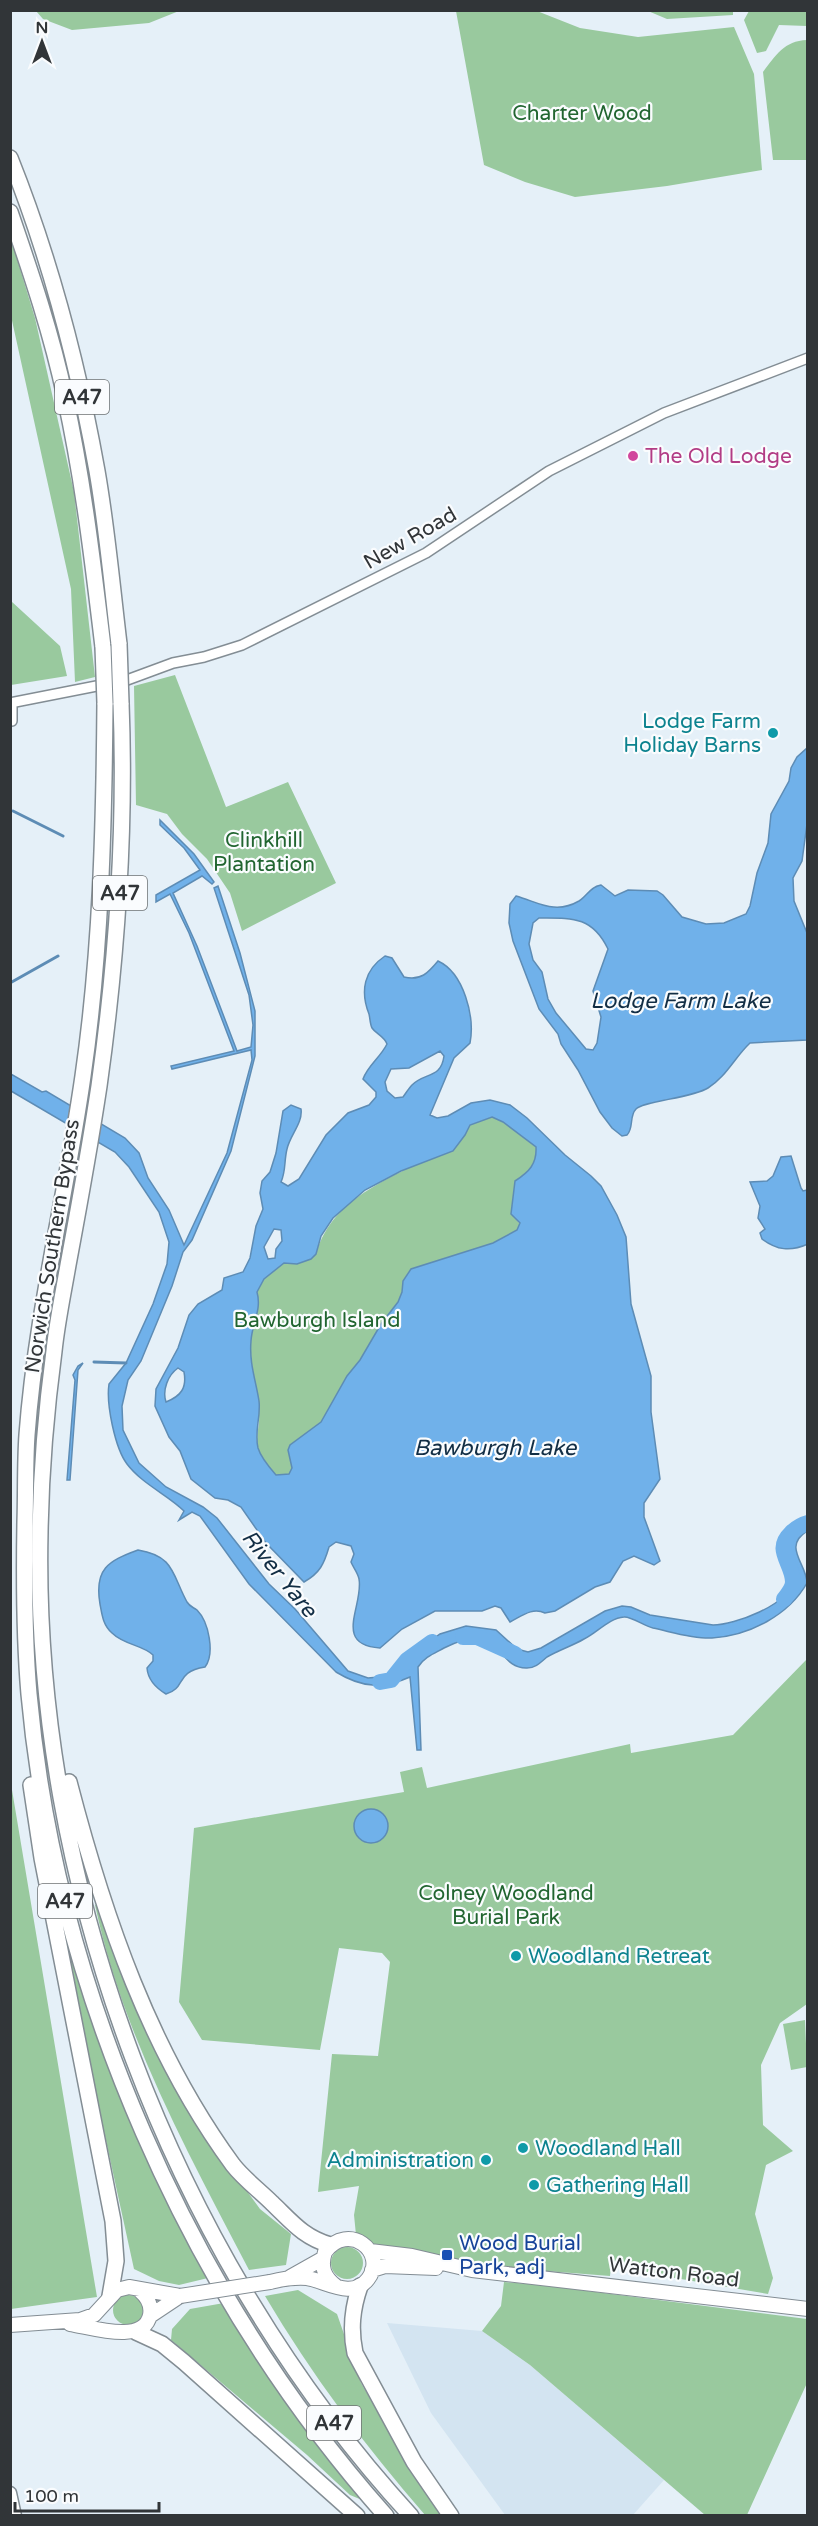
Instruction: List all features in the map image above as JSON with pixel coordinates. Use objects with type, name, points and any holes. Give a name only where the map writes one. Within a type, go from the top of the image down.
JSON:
[{"type":"highway","name":"Norwich Southern Bypass","points":[[10,158],[22,187],[61,310],[82,396],[97,472],[119,644],[123,756],[119,904],[99,1082],[54,1346],[44,1456],[40,1535],[44,1650],[56,1765],[78,1878],[99,1961],[129,2049],[188,2186],[266,2325],[304,2382],[384,2487],[411,2516]]},
{"type":"highway","name":"Norwich Southern Bypass","points":[[10,212],[36,289],[65,396],[87,517],[103,646],[105,703],[102,882],[84,1073],[38,1335],[27,1436],[23,1613],[29,1697],[42,1790],[69,1920],[88,1989],[112,2056],[170,2191],[215,2276],[285,2389],[386,2516]]},
{"type":"highway","name":"A47","points":[[27,1436],[16,1590],[18,1663],[24,1733],[42,1858],[113,2221],[116,2261],[108,2300]]},
{"type":"highway","name":"A47","points":[[40,1535],[54,1695],[67,1776],[102,1904],[121,1952],[156,2036],[199,2112],[234,2167],[301,2233],[323,2243]]},
{"type":"highway","name":"A47","points":[[360,2286],[353,2306],[351,2333],[355,2353],[414,2462],[451,2516]]},
{"type":"highway","name":"A47","points":[[136,2332],[162,2344],[184,2362],[357,2516]]},
{"type":"main road","name":"Watton Road","points":[[323,2243],[346,2238],[358,2240],[370,2251],[412,2256],[464,2269]]},
{"type":"main road","points":[[323,2243],[323,2270],[328,2280],[336,2286]]},
{"type":"main road","points":[[10,2325],[80,2320],[94,2315],[117,2290],[129,2287],[140,2291],[180,2296],[288,2278],[306,2278],[347,2289],[360,2286],[368,2279],[373,2260],[370,2251]]},
{"type":"main road","points":[[288,2278],[322,2259]]},
{"type":"main road","name":"Watton Road","points":[[372,2270],[385,2266],[464,2269],[807,2308]]},
{"type":"main road","points":[[58,2322],[126,2333],[136,2332],[145,2325],[150,2316],[151,2307],[147,2298],[140,2291]]},
{"type":"main road","points":[[150,2316],[180,2296]]},
{"type":"main road","points":[[108,2300],[105,2313],[108,2323],[117,2331]]},
{"type":"street","name":"New Road","points":[[12,721],[11,703],[127,680],[173,663],[204,657],[242,645],[426,554],[549,471],[664,413],[807,358]]},
{"type":"street","points":[[10,2493],[15,2516]]},
{"type":"shaded area","points":[[387,2323],[482,2331],[530,2365],[664,2480],[633,2515],[505,2515],[431,2413]]},
{"type":"green space","points":[[733,10],[733,15],[667,19],[648,11]]},
{"type":"green space","points":[[36,11],[179,11],[149,23],[72,30],[43,19]]},
{"type":"green space","name":"Charter Wood","points":[[456,11],[537,11],[580,28],[638,37],[734,27],[754,74],[762,170],[667,186],[575,197],[525,182],[484,165]]},
{"type":"green space","points":[[749,11],[807,11],[807,26],[779,25],[766,51],[757,53],[744,20]]},
{"type":"green space","points":[[807,40],[807,160],[773,160],[763,72],[786,46]]},
{"type":"green space","points":[[11,239],[35,318],[74,492],[95,677],[75,682],[71,589],[11,316]]},
{"type":"green space","points":[[11,601],[60,646],[67,676],[11,685]]},
{"type":"green space","name":"Clinkhill Plantation","points":[[175,675],[226,807],[288,782],[336,883],[242,931],[230,893],[207,859],[182,834],[167,814],[136,805],[134,686]]},
{"type":"green space","name":"Bawburgh Island","points":[[492,1117],[503,1122],[536,1147],[531,1167],[515,1181],[511,1214],[520,1224],[517,1230],[493,1243],[411,1269],[403,1281],[398,1302],[347,1376],[321,1422],[290,1445],[288,1450],[293,1468],[289,1475],[276,1475],[263,1459],[258,1448],[259,1407],[251,1351],[252,1334],[258,1311],[257,1292],[264,1279],[284,1263],[297,1264],[316,1254],[325,1233],[351,1202],[386,1179],[451,1144],[462,1136],[470,1125]]},
{"type":"green space","name":"Colney Woodland Burial Park","points":[[807,1659],[807,2004],[780,2023],[761,2065],[763,2125],[793,2151],[766,2165],[755,2214],[773,2278],[768,2294],[611,2267],[610,2276],[471,2265],[368,2243],[356,2235],[354,2215],[359,2186],[318,2192],[332,2054],[378,2056],[390,1962],[382,1953],[339,1948],[320,2050],[202,2040],[179,2002],[194,1828],[404,1792],[400,1772],[422,1767],[427,1788],[630,1744],[631,1753],[733,1735]]},
{"type":"green space","points":[[11,1784],[97,2297],[10,2309]]},
{"type":"green space","points":[[49,1857],[144,2151],[208,2278],[179,2285],[159,2281],[134,2269],[79,2017]]},
{"type":"green space","points":[[98,1904],[135,1999],[185,2107],[260,2209],[291,2234],[286,2265],[249,2270],[226,2226],[181,2138],[140,2047],[107,1953],[95,1905]]},
{"type":"green space","points":[[805,2020],[807,2067],[791,2070],[783,2024]]},
{"type":"green space","points":[[347,2247],[358,2252],[363,2263],[358,2274],[347,2279],[336,2274],[331,2263],[336,2252]]},
{"type":"green space","points":[[504,2282],[807,2319],[807,2383],[747,2515],[705,2515],[530,2365],[482,2331],[501,2306]]},
{"type":"green space","points":[[298,2290],[337,2314],[361,2383],[412,2470],[445,2515],[425,2515],[403,2489],[320,2382],[265,2296]]},
{"type":"green space","points":[[128,2295],[139,2299],[143,2310],[139,2321],[128,2325],[117,2321],[113,2310],[117,2299]]},
{"type":"green space","points":[[224,2303],[362,2500],[350,2495],[307,2455],[171,2340],[172,2329],[190,2309]]},
{"type":"water","name":"Lodge Farm Lake","points":[[807,748],[807,824],[802,861],[793,878],[794,901],[807,933],[807,1040],[750,1043],[720,1078],[708,1088],[636,1109],[629,1132],[622,1136],[612,1128],[600,1112],[578,1070],[561,1044],[558,1034],[539,1009],[513,941],[509,923],[510,904],[516,896],[547,906],[562,907],[579,901],[591,890],[601,885],[615,896],[628,890],[657,891],[682,917],[706,924],[724,923],[746,914],[768,843],[771,814],[789,781],[791,768],[797,757]],"holes":[[[539,918],[580,921],[595,930],[608,949],[593,991],[601,1017],[597,1043],[593,1050],[586,1049],[556,1013],[548,999],[542,972],[533,960],[529,944],[533,923]]]},
{"type":"water","points":[[160,820],[194,854],[214,882],[212,884],[202,876],[173,893],[197,946],[237,1051],[251,1047],[253,1025],[249,995],[214,888],[218,886],[240,953],[255,1011],[255,1056],[231,1151],[192,1240],[183,1252],[172,1286],[141,1361],[128,1380],[122,1406],[123,1430],[139,1463],[166,1487],[203,1507],[217,1518],[269,1584],[295,1609],[348,1671],[368,1678],[390,1676],[403,1667],[419,1649],[440,1634],[466,1626],[496,1630],[517,1649],[528,1652],[541,1648],[605,1611],[622,1606],[631,1607],[650,1615],[713,1625],[734,1622],[759,1612],[782,1598],[789,1590],[793,1576],[784,1544],[798,1523],[807,1519],[807,1531],[796,1543],[796,1549],[807,1583],[790,1605],[779,1614],[754,1628],[712,1638],[683,1635],[653,1628],[627,1617],[619,1618],[530,1668],[516,1666],[488,1641],[478,1638],[463,1640],[430,1656],[418,1667],[421,1750],[417,1750],[410,1677],[391,1684],[373,1685],[355,1681],[336,1672],[249,1584],[200,1516],[192,1512],[179,1520],[184,1511],[140,1478],[127,1464],[112,1426],[109,1384],[126,1363],[153,1304],[167,1264],[169,1242],[159,1212],[129,1167],[115,1152],[11,1091],[11,1074],[42,1092],[46,1091],[125,1138],[139,1153],[148,1178],[169,1210],[184,1245],[227,1153],[252,1060],[251,1050],[172,1069],[171,1066],[234,1051],[189,933],[170,894],[156,902],[156,895],[200,870],[184,848],[160,825]]},
{"type":"water","name":"Bawburgh Lake","points":[[385,956],[392,958],[404,977],[415,978],[424,975],[438,961],[455,975],[466,997],[471,1021],[470,1043],[454,1058],[430,1115],[437,1118],[448,1116],[471,1103],[490,1100],[510,1105],[601,1186],[617,1215],[626,1237],[631,1304],[651,1376],[651,1412],[660,1479],[644,1503],[644,1517],[660,1561],[654,1565],[634,1556],[623,1561],[610,1582],[595,1587],[555,1611],[531,1612],[510,1622],[501,1608],[495,1606],[482,1611],[435,1611],[402,1629],[380,1648],[357,1640],[354,1632],[353,1622],[359,1589],[358,1577],[351,1562],[354,1554],[351,1546],[336,1542],[329,1547],[321,1568],[304,1582],[266,1543],[241,1507],[228,1500],[215,1498],[191,1479],[180,1451],[169,1437],[155,1406],[156,1389],[178,1348],[189,1315],[198,1304],[222,1290],[224,1278],[243,1272],[250,1258],[256,1226],[263,1209],[260,1193],[262,1181],[270,1172],[276,1153],[283,1111],[291,1105],[301,1109],[300,1119],[287,1149],[281,1182],[288,1186],[299,1179],[326,1135],[348,1113],[369,1105],[376,1097],[376,1092],[363,1079],[387,1044],[372,1028],[365,997],[368,974]],"holes":[[[440,1051],[444,1056],[436,1072],[417,1081],[403,1097],[395,1098],[387,1091],[385,1082],[391,1069],[409,1068]],[[492,1117],[503,1122],[536,1147],[531,1167],[515,1181],[511,1214],[520,1223],[517,1230],[493,1243],[411,1269],[403,1281],[398,1302],[347,1376],[321,1422],[290,1445],[288,1450],[292,1468],[289,1474],[276,1475],[263,1459],[258,1448],[259,1401],[251,1357],[252,1334],[258,1311],[257,1292],[264,1279],[284,1263],[297,1264],[311,1259],[316,1254],[321,1236],[333,1218],[365,1190],[401,1171],[453,1151],[470,1125]],[[274,1229],[281,1230],[282,1241],[276,1249],[275,1258],[268,1259],[264,1247]],[[178,1368],[184,1372],[184,1387],[176,1397],[166,1402],[165,1388]]]},
{"type":"water","points":[[791,1156],[801,1188],[803,1191],[807,1190],[808,1244],[784,1249],[773,1246],[762,1239],[760,1233],[765,1229],[758,1218],[760,1206],[750,1182],[767,1181],[773,1176],[781,1157]]},
{"type":"water","points":[[83,1363],[78,1370],[70,1480],[67,1480],[75,1380],[73,1375],[78,1366]]},
{"type":"water","points":[[138,1550],[159,1557],[171,1568],[187,1602],[197,1610],[205,1622],[209,1638],[210,1654],[205,1667],[189,1672],[177,1688],[166,1694],[149,1676],[147,1668],[153,1661],[153,1655],[112,1633],[101,1612],[99,1582],[101,1574],[111,1563]]},
{"type":"water","points":[[371,1809],[383,1814],[388,1826],[383,1838],[371,1843],[359,1838],[354,1826],[359,1814]]},
{"type":"waterway","points":[[13,811],[63,836]]},
{"type":"waterway","points":[[10,983],[58,956]]},
{"type":"waterway","points":[[94,1362],[126,1363]]},
{"type":"waterway","name":"River Yare","points":[[784,1599],[793,1582],[785,1557],[784,1545],[793,1531],[808,1523]]},
{"type":"waterway","name":"River Yare","points":[[463,1637],[477,1637],[515,1654]]},
{"type":"waterway","name":"River Yare","points":[[380,1682],[391,1680],[407,1660],[432,1642]]},
{"type":"place","name":"The Old Lodge","points":[[633,456]]},
{"type":"place","name":"Lodge Farm Holiday Barns","points":[[773,733]]},
{"type":"place","name":"Woodland Retreat","points":[[516,1956]]},
{"type":"place","name":"Woodland Hall","points":[[523,2148]]},
{"type":"place","name":"Administration","points":[[486,2160]]},
{"type":"place","name":"Gathering Hall","points":[[534,2185]]},
{"type":"place","name":"Wood Burial Park, adj","points":[[447,2255]]}]
